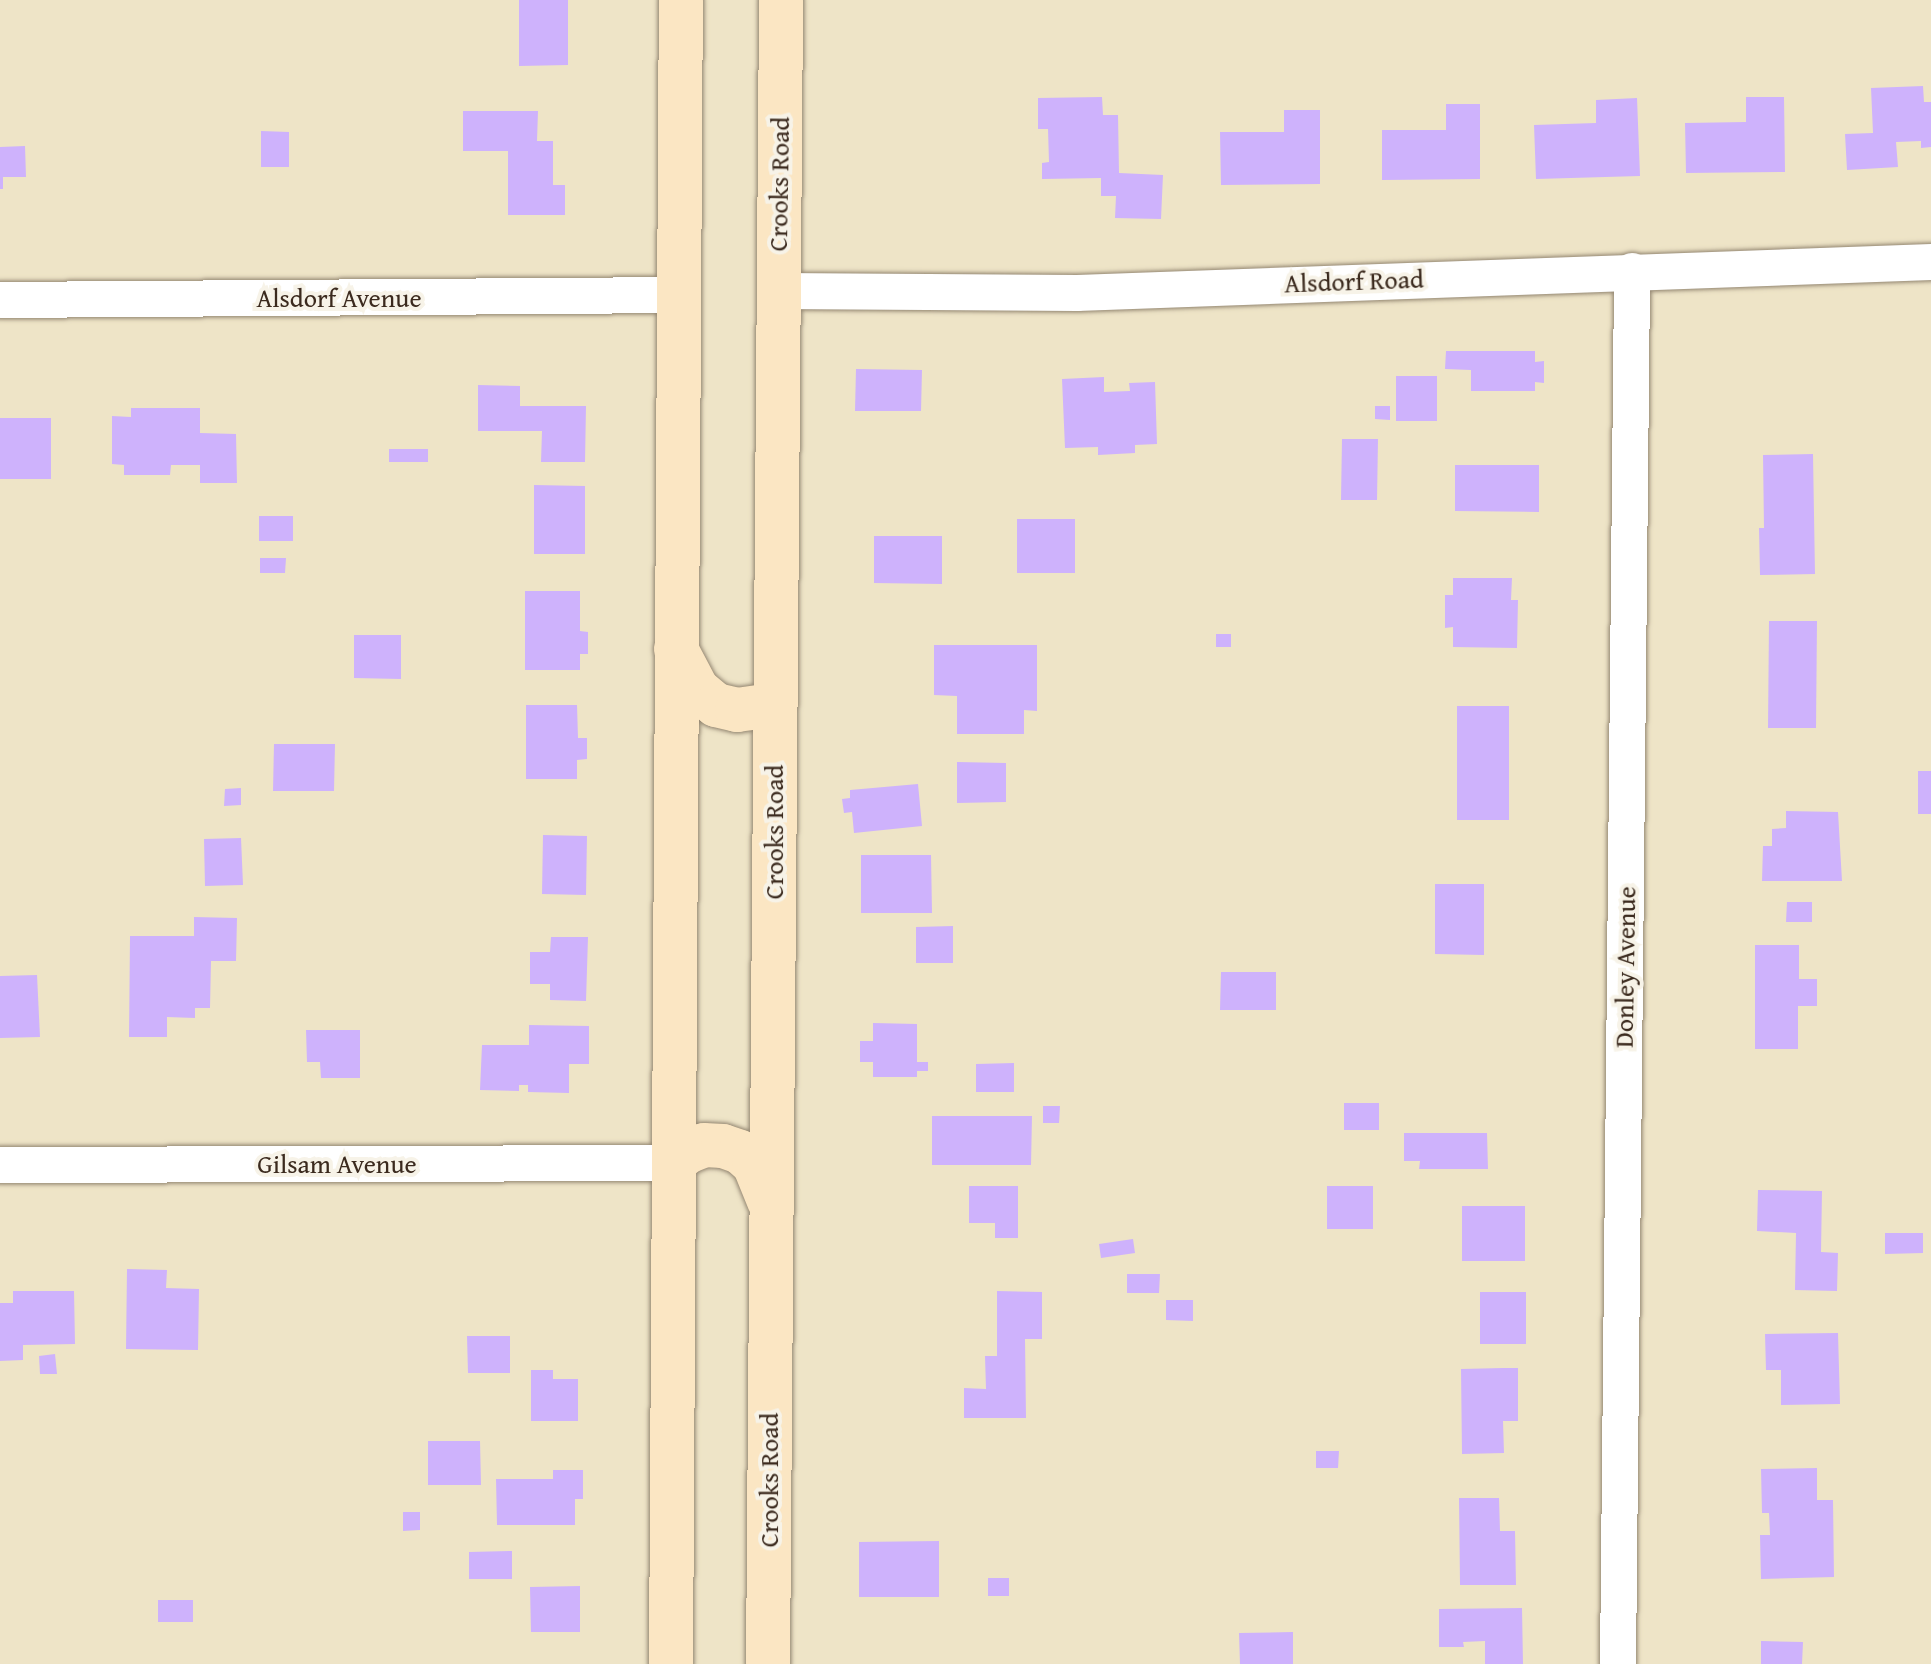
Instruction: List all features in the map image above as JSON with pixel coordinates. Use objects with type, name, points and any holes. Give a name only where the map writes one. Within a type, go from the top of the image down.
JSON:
[{"type":"main road","points":[[671,1664],[681,0]]},
{"type":"main road","name":"Crooks Road","points":[[768,1664],[781,0]]},
{"type":"main road","points":[[676,649],[697,689],[716,705],[737,710],[774,705]]},
{"type":"main road","points":[[674,1163],[687,1152],[704,1145],[723,1146],[740,1152],[754,1164],[764,1180],[771,1207]]},
{"type":"street","name":"Alsdorf Road","points":[[778,291],[1077,293],[1931,262]]},
{"type":"street","name":"Donley Avenue","points":[[1618,1664],[1632,271]]},
{"type":"street","name":"Alsdorf Avenue","points":[[0,300],[679,295]]},
{"type":"street","name":"Gilsam Avenue","points":[[0,1165],[674,1163]]},
{"type":"building","points":[[519,0],[568,0],[568,65],[519,66]]},
{"type":"building","points":[[1923,86],[1924,102],[1931,102],[1931,147],[1921,148],[1921,141],[1896,142],[1898,167],[1847,170],[1845,134],[1873,133],[1871,88]]},
{"type":"building","points":[[1102,97],[1103,115],[1118,115],[1119,173],[1163,175],[1161,219],[1115,218],[1116,196],[1101,196],[1101,178],[1042,179],[1042,163],[1049,162],[1048,129],[1038,129],[1038,98]]},
{"type":"building","points":[[1746,97],[1784,97],[1785,172],[1686,173],[1685,123],[1746,122]]},
{"type":"building","points":[[1637,98],[1640,176],[1536,179],[1534,125],[1596,123],[1596,100]]},
{"type":"building","points":[[1446,104],[1480,104],[1480,179],[1382,180],[1382,130],[1446,130]]},
{"type":"building","points":[[1284,110],[1320,110],[1320,184],[1221,185],[1220,132],[1284,132]]},
{"type":"building","points":[[463,111],[538,111],[537,141],[553,141],[553,185],[565,185],[565,215],[508,215],[508,151],[463,151]]},
{"type":"building","points":[[261,131],[289,132],[289,167],[261,167]]},
{"type":"building","points":[[25,146],[26,177],[3,177],[3,189],[0,189],[0,147]]},
{"type":"building","points":[[1446,351],[1535,351],[1535,362],[1544,361],[1544,383],[1535,382],[1535,391],[1471,391],[1471,370],[1445,369]]},
{"type":"building","points":[[856,369],[922,370],[921,411],[855,411]]},
{"type":"building","points":[[1396,376],[1437,376],[1437,421],[1396,421]]},
{"type":"building","points":[[1104,377],[1104,392],[1130,391],[1129,383],[1155,382],[1157,444],[1135,445],[1135,453],[1098,455],[1098,447],[1065,448],[1062,379]]},
{"type":"building","points":[[478,385],[520,386],[520,406],[586,406],[585,462],[541,462],[542,431],[478,431]]},
{"type":"building","points":[[1375,406],[1390,406],[1390,420],[1375,419]]},
{"type":"building","points":[[131,408],[200,408],[200,433],[236,434],[237,483],[200,483],[200,465],[171,465],[170,475],[124,475],[124,465],[112,464],[112,416],[131,417]]},
{"type":"building","points":[[0,418],[51,418],[51,479],[0,479]]},
{"type":"building","points":[[1342,439],[1378,439],[1377,500],[1341,500]]},
{"type":"building","points":[[389,449],[428,449],[428,462],[389,462]]},
{"type":"building","points":[[1813,454],[1815,574],[1760,575],[1759,528],[1764,528],[1763,455]]},
{"type":"building","points":[[1455,465],[1539,465],[1539,512],[1455,511]]},
{"type":"building","points":[[534,485],[585,486],[585,554],[534,554]]},
{"type":"building","points":[[259,516],[293,516],[293,541],[259,541]]},
{"type":"building","points":[[1017,519],[1075,519],[1075,573],[1017,573]]},
{"type":"building","points":[[874,536],[942,536],[942,584],[874,583]]},
{"type":"building","points":[[260,558],[286,558],[285,573],[260,573]]},
{"type":"building","points":[[1453,578],[1512,578],[1511,600],[1518,600],[1517,648],[1453,647],[1453,627],[1445,628],[1445,595],[1453,595]]},
{"type":"building","points":[[525,591],[580,591],[580,631],[588,632],[588,654],[580,654],[580,670],[525,670]]},
{"type":"building","points":[[1769,621],[1817,621],[1816,728],[1768,728]]},
{"type":"building","points":[[1216,634],[1231,634],[1231,647],[1216,647]]},
{"type":"building","points":[[354,635],[401,635],[401,679],[354,678]]},
{"type":"building","points":[[934,645],[1037,645],[1037,711],[1024,710],[1024,734],[957,734],[957,696],[934,695]]},
{"type":"building","points":[[526,705],[577,705],[578,738],[587,738],[587,759],[577,760],[577,779],[526,779]]},
{"type":"building","points":[[1457,706],[1509,706],[1509,820],[1457,820]]},
{"type":"building","points":[[274,744],[335,744],[334,791],[273,791]]},
{"type":"building","points":[[957,762],[1006,763],[1006,802],[957,803]]},
{"type":"building","points":[[1918,771],[1931,771],[1931,814],[1918,814]]},
{"type":"building","points":[[918,784],[922,826],[854,833],[852,812],[844,813],[842,799],[850,798],[850,790]]},
{"type":"building","points":[[241,788],[241,805],[224,806],[225,789]]},
{"type":"building","points":[[1786,811],[1838,812],[1842,881],[1762,881],[1763,846],[1772,846],[1772,829],[1786,828]]},
{"type":"building","points":[[543,835],[587,836],[586,895],[542,894]]},
{"type":"building","points":[[241,838],[243,885],[205,886],[204,839]]},
{"type":"building","points":[[861,855],[931,855],[932,913],[861,913]]},
{"type":"building","points":[[1435,884],[1484,884],[1484,955],[1435,954]]},
{"type":"building","points":[[1787,902],[1812,902],[1812,922],[1786,922]]},
{"type":"building","points":[[194,917],[237,918],[236,961],[211,961],[210,1008],[195,1008],[195,1018],[167,1017],[167,1037],[129,1037],[130,936],[194,936]]},
{"type":"building","points":[[953,926],[953,963],[916,963],[916,927]]},
{"type":"building","points":[[551,937],[588,937],[586,1001],[550,1000],[550,984],[530,984],[530,952],[550,952]]},
{"type":"building","points":[[1755,945],[1799,945],[1799,979],[1817,979],[1817,1006],[1798,1006],[1798,1049],[1755,1049]]},
{"type":"building","points":[[1221,972],[1276,972],[1276,1010],[1220,1010]]},
{"type":"building","points":[[37,975],[40,1037],[0,1038],[0,976]]},
{"type":"building","points":[[873,1023],[917,1024],[917,1062],[928,1062],[928,1071],[917,1071],[917,1077],[873,1077],[873,1062],[860,1062],[860,1041],[873,1041]]},
{"type":"building","points":[[529,1025],[589,1026],[589,1064],[569,1064],[569,1093],[528,1092],[528,1085],[519,1085],[519,1091],[480,1090],[482,1045],[529,1045]]},
{"type":"building","points":[[306,1030],[360,1030],[360,1078],[321,1078],[320,1062],[307,1062]]},
{"type":"building","points":[[1014,1063],[1014,1092],[976,1092],[976,1064]]},
{"type":"building","points":[[1344,1103],[1379,1103],[1379,1130],[1344,1130]]},
{"type":"building","points":[[1043,1106],[1060,1106],[1059,1123],[1043,1123]]},
{"type":"building","points":[[932,1116],[1032,1116],[1031,1165],[932,1165]]},
{"type":"building","points":[[1404,1133],[1487,1133],[1488,1169],[1419,1169],[1420,1161],[1404,1161]]},
{"type":"building","points":[[969,1186],[1018,1186],[1018,1238],[995,1238],[995,1223],[969,1223]]},
{"type":"building","points":[[1327,1186],[1373,1186],[1373,1229],[1327,1229]]},
{"type":"building","points":[[1758,1190],[1822,1191],[1821,1252],[1838,1253],[1837,1291],[1795,1290],[1796,1233],[1757,1231]]},
{"type":"building","points":[[1462,1206],[1525,1206],[1525,1261],[1462,1261]]},
{"type":"building","points":[[1885,1233],[1923,1233],[1923,1253],[1885,1254]]},
{"type":"building","points":[[1133,1239],[1135,1253],[1101,1258],[1099,1244]]},
{"type":"building","points":[[127,1269],[167,1270],[166,1288],[199,1289],[198,1350],[126,1349]]},
{"type":"building","points":[[1127,1274],[1160,1274],[1159,1293],[1127,1293]]},
{"type":"building","points":[[13,1291],[74,1291],[75,1344],[23,1345],[23,1360],[0,1361],[0,1303],[13,1303]]},
{"type":"building","points":[[997,1291],[1042,1292],[1042,1339],[1025,1339],[1026,1418],[964,1418],[964,1388],[986,1389],[985,1356],[997,1356]]},
{"type":"building","points":[[1480,1292],[1526,1292],[1526,1344],[1480,1344]]},
{"type":"building","points":[[1166,1300],[1193,1300],[1193,1321],[1166,1320]]},
{"type":"building","points":[[1838,1333],[1840,1404],[1781,1405],[1781,1370],[1766,1370],[1765,1334]]},
{"type":"building","points":[[467,1336],[510,1336],[510,1373],[468,1373]]},
{"type":"building","points":[[55,1354],[57,1374],[40,1374],[39,1356]]},
{"type":"building","points":[[1518,1368],[1518,1421],[1503,1421],[1504,1453],[1462,1454],[1461,1369]]},
{"type":"building","points":[[531,1370],[553,1370],[553,1379],[578,1379],[578,1421],[531,1421]]},
{"type":"building","points":[[428,1441],[480,1441],[481,1485],[428,1485]]},
{"type":"building","points":[[1316,1451],[1339,1451],[1338,1468],[1316,1468]]},
{"type":"building","points":[[1817,1468],[1817,1500],[1833,1500],[1834,1577],[1761,1579],[1760,1535],[1770,1535],[1769,1513],[1762,1513],[1761,1469]]},
{"type":"building","points":[[553,1470],[583,1470],[583,1499],[575,1499],[575,1525],[497,1525],[496,1479],[553,1479]]},
{"type":"building","points":[[1459,1498],[1499,1498],[1500,1531],[1515,1531],[1516,1585],[1460,1585]]},
{"type":"building","points":[[403,1512],[420,1512],[420,1530],[403,1531]]},
{"type":"building","points":[[939,1541],[939,1597],[859,1597],[859,1542]]},
{"type":"building","points":[[512,1551],[512,1579],[469,1579],[469,1552]]},
{"type":"building","points":[[988,1578],[1009,1578],[1009,1596],[988,1596]]},
{"type":"building","points":[[580,1586],[580,1632],[531,1632],[530,1587]]},
{"type":"building","points":[[158,1600],[193,1600],[193,1622],[158,1622]]},
{"type":"building","points":[[1522,1608],[1523,1664],[1485,1664],[1485,1641],[1463,1642],[1464,1647],[1439,1647],[1439,1609]]},
{"type":"building","points":[[1293,1632],[1293,1664],[1240,1664],[1239,1633]]},
{"type":"building","points":[[1761,1641],[1803,1642],[1802,1664],[1761,1664]]}]
